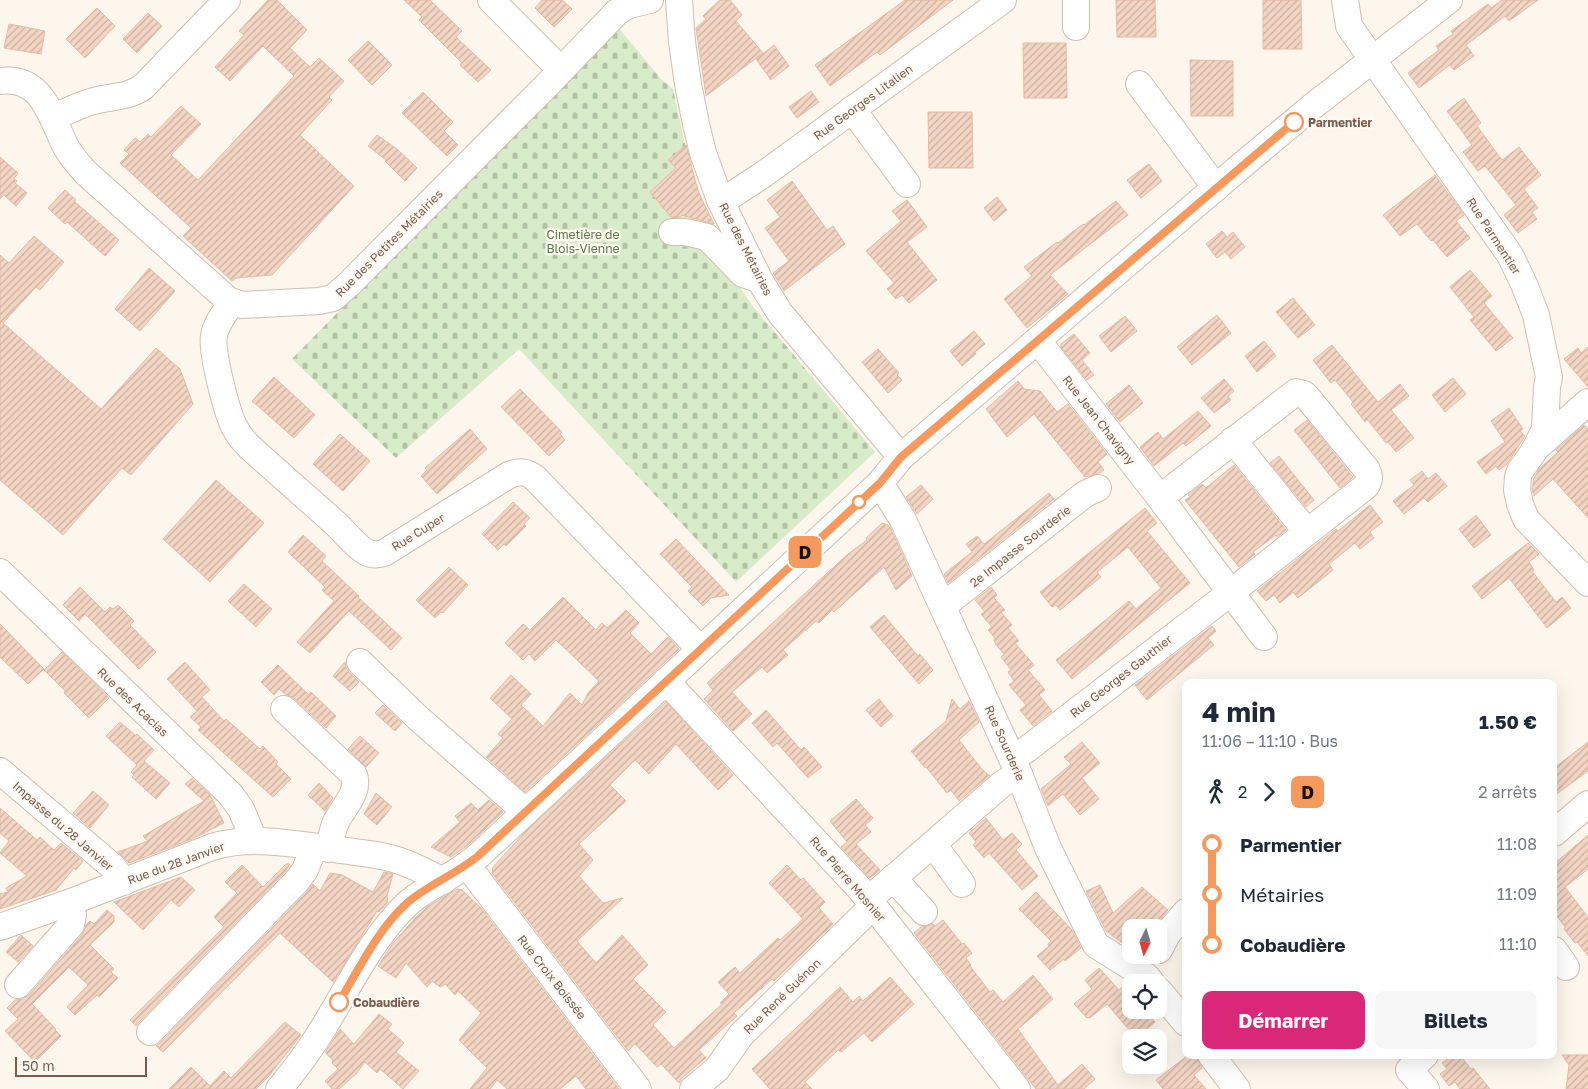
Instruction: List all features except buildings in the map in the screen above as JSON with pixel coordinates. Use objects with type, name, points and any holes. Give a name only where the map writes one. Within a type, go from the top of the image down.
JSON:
[{"type":"street","points":[[54,118],[89,102],[124,96],[138,91],[227,0]]},
{"type":"street","points":[[491,0],[561,70]]},
{"type":"street","name":"Rue des Petites Métairies","points":[[232,302],[250,305],[320,301],[333,298],[400,233],[617,12],[629,5],[650,0]]},
{"type":"street","name":"Rue des Métairies","points":[[679,0],[688,84],[696,124],[703,153],[720,200],[759,279],[780,313],[901,457]]},
{"type":"street","name":"Rue Georges Litalien","points":[[720,200],[732,195],[764,174],[1003,0]]},
{"type":"street","points":[[1076,0],[1076,27]]},
{"type":"street","name":"Rue Parmentier","points":[[1345,0],[1349,26],[1510,255],[1524,284],[1540,331],[1549,377],[1545,430],[1534,451],[1520,471],[1517,490],[1526,519],[1588,583]]},
{"type":"street","points":[[279,1089],[312,1046],[375,943],[391,921],[407,904],[424,891],[467,865],[526,812],[880,483],[901,457],[1313,106],[1449,0]]},
{"type":"street","points":[[0,81],[14,81],[35,90],[54,118],[66,148],[85,172],[232,302]]},
{"type":"street","points":[[1139,84],[1216,188]]},
{"type":"street","points":[[852,109],[907,184]]},
{"type":"street","points":[[672,232],[685,232],[706,237],[742,274],[759,279]]},
{"type":"street","name":"Rue Cuper","points":[[232,302],[219,320],[214,337],[214,348],[227,409],[234,427],[253,450],[360,548],[369,554],[384,553],[509,475],[516,472],[528,473],[535,478],[700,649]]},
{"type":"street","name":"Rue Jean Chavigny","points":[[1038,341],[1160,498],[1264,637]]},
{"type":"street","name":"Rue Georges Gauthier","points":[[945,833],[1002,784],[1026,750],[1230,593],[1369,482],[1370,478],[1367,470],[1308,397],[1300,392],[1293,393],[1233,440]]},
{"type":"street","points":[[1534,451],[1588,402]]},
{"type":"street","points":[[1160,498],[1233,440],[1299,522]]},
{"type":"street","name":"Rue Sourderie","points":[[880,483],[904,520],[1015,766],[1048,848],[1096,945],[1148,974]]},
{"type":"street","name":"2e Impasse Sourderie","points":[[943,606],[1085,494],[1098,488]]},
{"type":"street","name":"Rue des Acacias","points":[[0,572],[230,794],[241,809],[254,840]]},
{"type":"street","points":[[360,662],[418,718],[526,812]]},
{"type":"street","name":"Rue Pierre Mosnier","points":[[666,681],[871,903],[1017,1089]]},
{"type":"street","points":[[150,1032],[296,882],[322,848],[355,788],[354,775],[284,709]]},
{"type":"street","name":"Impasse du 28 Janvier","points":[[0,771],[113,867],[124,882]]},
{"type":"street","points":[[1557,830],[1588,804]]},
{"type":"street","points":[[945,833],[962,884]]},
{"type":"street","name":"Rue René Guénon","points":[[693,1089],[717,1068],[741,1035],[894,878],[945,833]]},
{"type":"street","name":"Rue du 28 Janvier","points":[[0,927],[212,848],[237,841],[280,842],[390,858],[417,867],[443,881]]},
{"type":"street","name":"Rue Croix Boissée","points":[[467,865],[638,1089]]},
{"type":"street","points":[[894,878],[924,912]]},
{"type":"street","points":[[18,985],[71,925],[73,915],[70,902]]},
{"type":"street","points":[[1168,932],[1182,916]]},
{"type":"street","name":"Rue Sourderie","points":[[1167,997],[1182,1017]]},
{"type":"street","points":[[1214,1059],[1237,1089]]},
{"type":"street","points":[[1421,1059],[1409,1070],[1426,1089]]},
{"type":"green space","name":"Cimetière de Blois-Vienne","points":[[618,27],[661,79],[673,89],[688,158],[702,200],[721,241],[717,254],[752,305],[875,452],[736,582],[519,349],[396,458],[292,359]]},
{"type":"bus line","name":"D","points":[[339,1002],[375,943],[391,921],[407,904],[478,856],[880,483],[901,457],[1294,122]]},
{"type":"place","name":"Parmentier","points":[[1294,122]]},
{"type":"place","name":"Cobaudière","points":[[339,1002]]}]
